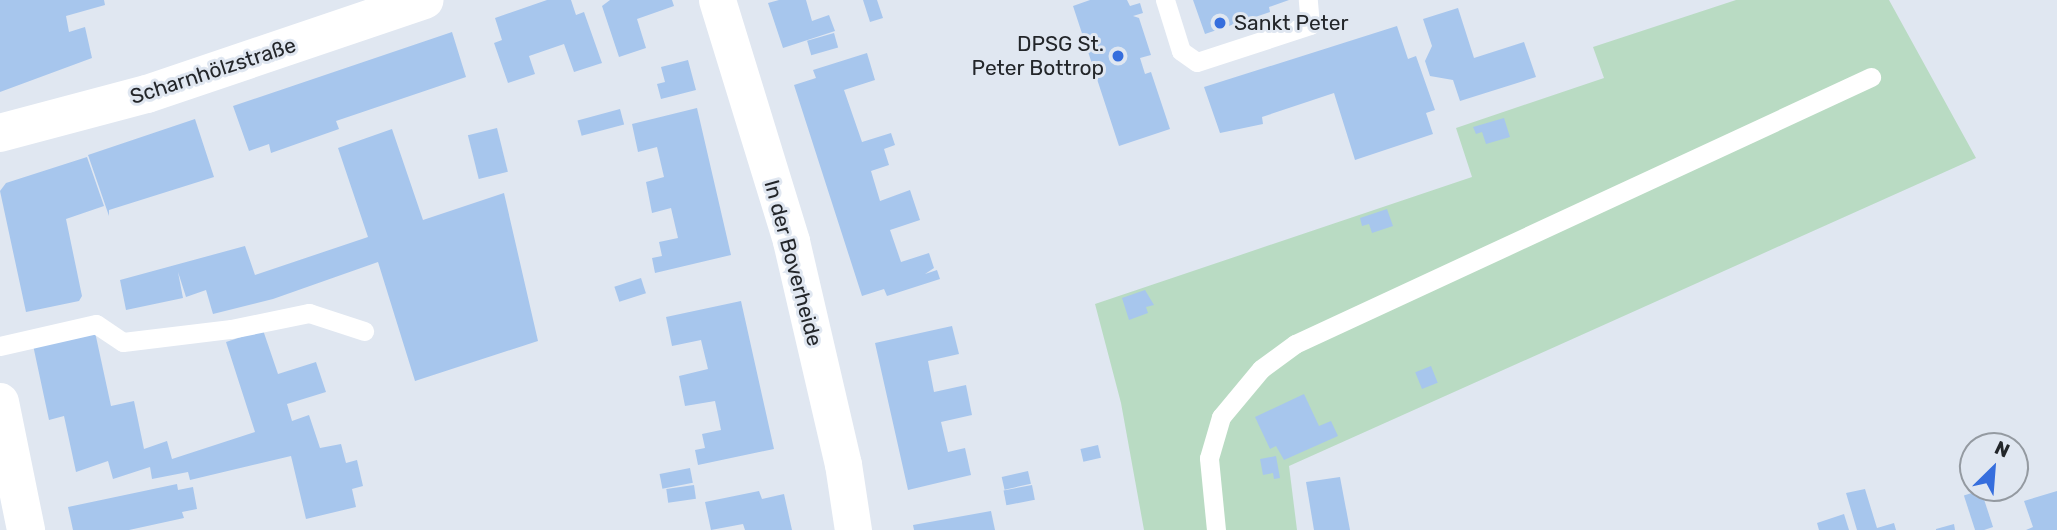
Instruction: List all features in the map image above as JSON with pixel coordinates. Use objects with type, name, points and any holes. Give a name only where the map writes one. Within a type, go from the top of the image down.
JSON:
[{"type":"main road","name":"Scharnhölzstraße","points":[[0,133],[147,94],[424,0]]},
{"type":"main road","points":[[0,402],[26,530]]},
{"type":"street","name":"In der Boverheide","points":[[717,0],[791,241],[843,464],[853,530]]},
{"type":"lane","points":[[1165,0],[1181,51],[1197,62],[1310,25],[1308,0]]},
{"type":"lane","points":[[1216,530],[1209,457],[1221,417],[1261,369],[1295,344],[1871,77]]},
{"type":"lane","points":[[0,346],[96,324],[122,342],[231,329],[309,313],[364,331]]},
{"type":"green space","points":[[1736,0],[1889,0],[1976,158],[1289,466],[1297,530],[1144,530],[1121,403],[1095,304],[1472,177],[1456,128],[1604,78],[1593,47]]},
{"type":"building","points":[[0,0],[104,0],[105,5],[66,16],[69,32],[85,27],[92,58],[0,92]]},
{"type":"building","points":[[547,0],[571,0],[576,15],[584,12],[602,63],[574,72],[564,44],[529,56],[535,74],[508,83],[494,43],[502,40],[495,18]]},
{"type":"building","points":[[610,0],[672,0],[674,6],[637,19],[646,48],[619,57],[602,6]]},
{"type":"building","points":[[779,0],[806,0],[812,21],[829,15],[835,31],[783,48],[768,3]]},
{"type":"building","points":[[863,0],[877,0],[883,18],[870,22]]},
{"type":"building","name":"DPSG St. Peter Bottrop","points":[[1090,0],[1127,0],[1130,6],[1140,3],[1143,13],[1133,16],[1139,18],[1151,55],[1140,58],[1145,74],[1151,72],[1170,129],[1119,146],[1073,6]]},
{"type":"building","name":"Sankt Peter","points":[[1193,0],[1289,0],[1269,7],[1270,12],[1205,34]]},
{"type":"building","points":[[1458,8],[1474,58],[1524,42],[1536,77],[1460,101],[1453,80],[1430,76],[1425,61],[1432,46],[1423,19]]},
{"type":"building","points":[[1397,26],[1408,59],[1416,56],[1435,110],[1426,113],[1433,134],[1355,160],[1334,93],[1262,117],[1263,124],[1220,133],[1204,87]]},
{"type":"building","points":[[452,32],[466,77],[336,121],[339,129],[271,153],[269,144],[249,151],[233,106]]},
{"type":"building","points":[[834,33],[838,47],[811,55],[807,41]]},
{"type":"building","points":[[867,53],[875,80],[844,90],[862,142],[891,133],[895,145],[884,149],[889,165],[871,171],[880,201],[910,190],[920,220],[890,230],[901,262],[929,253],[934,268],[925,274],[937,270],[940,279],[887,296],[884,289],[862,296],[794,85],[816,78],[813,70]]},
{"type":"building","points":[[688,60],[696,90],[661,99],[657,84],[665,82],[661,67]]},
{"type":"building","points":[[697,108],[731,255],[655,273],[652,258],[662,256],[659,242],[678,238],[671,208],[652,213],[646,182],[664,177],[657,147],[638,152],[632,124]]},
{"type":"building","points":[[620,109],[624,124],[582,136],[577,120]]},
{"type":"building","points":[[1504,118],[1510,137],[1486,144],[1482,132],[1476,134],[1473,127]]},
{"type":"building","points":[[195,119],[214,177],[109,210],[109,216],[88,155]]},
{"type":"building","points":[[497,128],[508,172],[479,179],[468,135]]},
{"type":"building","points":[[392,129],[423,220],[504,193],[538,341],[415,381],[378,262],[273,299],[213,314],[206,290],[186,297],[178,272],[183,298],[126,310],[120,280],[245,246],[255,275],[368,237],[338,148]]},
{"type":"building","points":[[87,157],[104,206],[66,219],[82,296],[79,301],[26,312],[0,191],[6,183]]},
{"type":"building","points":[[1387,209],[1393,226],[1372,233],[1369,224],[1362,226],[1360,218]]},
{"type":"building","points":[[641,278],[646,293],[619,302],[614,287]]},
{"type":"building","points":[[1145,290],[1154,305],[1146,307],[1148,313],[1129,320],[1122,298]]},
{"type":"building","points":[[741,301],[774,449],[698,465],[695,450],[705,448],[702,434],[721,430],[715,401],[685,406],[679,376],[708,369],[701,340],[672,346],[666,317]]},
{"type":"building","points":[[952,326],[959,354],[928,361],[934,392],[966,385],[972,415],[941,422],[948,452],[965,448],[971,475],[908,490],[875,343]]},
{"type":"building","points":[[263,330],[278,374],[316,362],[326,392],[287,404],[292,421],[309,415],[320,448],[341,444],[346,463],[357,460],[363,486],[352,489],[356,507],[306,519],[291,456],[190,480],[188,472],[152,479],[150,467],[113,479],[108,461],[76,472],[64,416],[49,420],[33,345],[95,332],[111,406],[134,401],[144,449],[167,441],[172,459],[255,432],[226,342]]},
{"type":"building","points":[[1431,366],[1438,383],[1422,389],[1415,372]]},
{"type":"building","points":[[1304,394],[1319,426],[1331,421],[1338,436],[1284,460],[1276,446],[1270,449],[1255,417]]},
{"type":"building","points":[[1098,445],[1101,458],[1083,462],[1080,449]]},
{"type":"building","points":[[1276,456],[1280,478],[1274,479],[1273,473],[1263,475],[1260,459]]},
{"type":"building","points":[[690,468],[693,483],[662,489],[660,474]]},
{"type":"building","points":[[1028,471],[1031,484],[1005,490],[1002,477]]},
{"type":"building","points":[[1340,477],[1350,530],[1314,530],[1306,482]]},
{"type":"building","points":[[177,484],[178,490],[193,487],[197,509],[182,512],[184,518],[129,530],[73,530],[68,507]]},
{"type":"building","points":[[694,485],[696,499],[668,503],[666,489]]},
{"type":"building","points":[[1032,485],[1035,500],[1006,505],[1004,491]]},
{"type":"building","points":[[1865,489],[1877,528],[1894,523],[1896,530],[1857,530],[1846,493]]},
{"type":"building","points":[[759,491],[762,499],[784,494],[792,530],[745,530],[743,524],[711,530],[705,502]]},
{"type":"building","points":[[2057,491],[2057,530],[2026,530],[2033,527],[2024,502],[2029,502],[2029,499]]},
{"type":"building","points":[[1966,502],[1985,502],[1993,527],[1975,530]]},
{"type":"building","points":[[991,511],[995,530],[914,530],[913,525]]},
{"type":"building","points":[[1844,514],[1849,530],[1819,530],[1817,523]]},
{"type":"building","points":[[1954,524],[1955,530],[1936,530],[1936,529]]},
{"type":"place","name":"Sankt Peter","points":[[1220,23]]},
{"type":"place","name":"DPSG St. Peter Bottrop","points":[[1118,56]]}]
